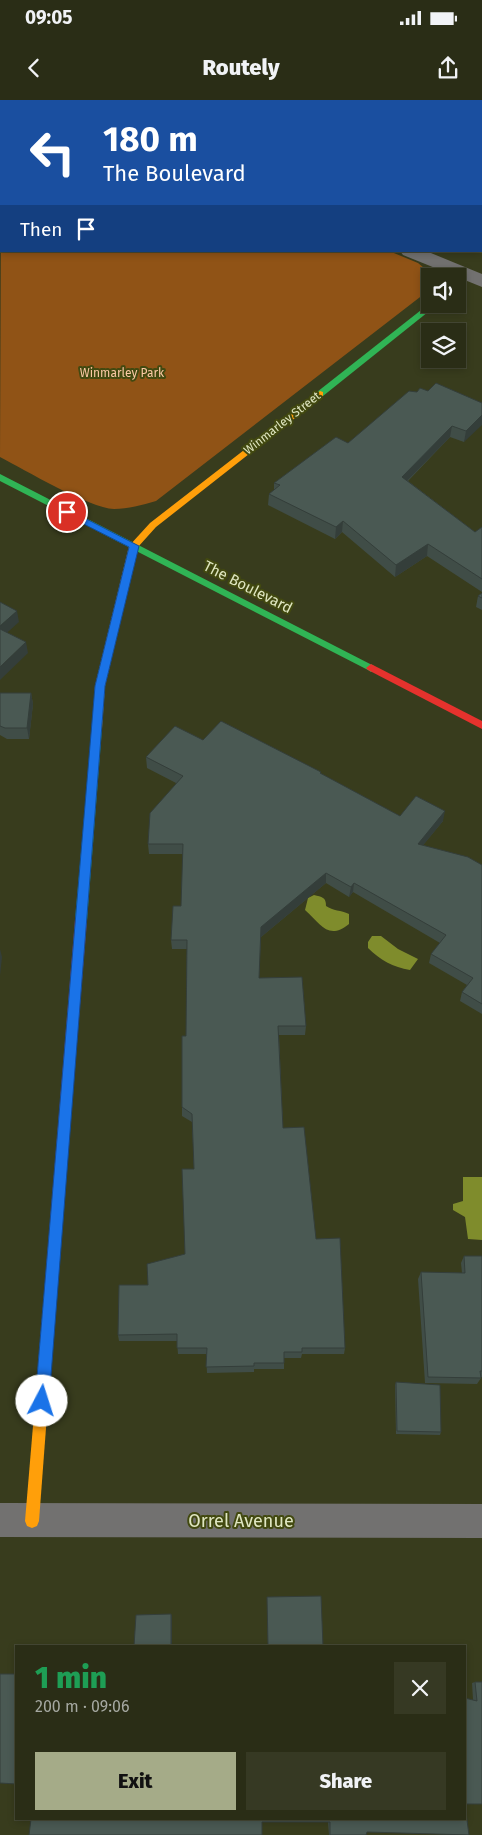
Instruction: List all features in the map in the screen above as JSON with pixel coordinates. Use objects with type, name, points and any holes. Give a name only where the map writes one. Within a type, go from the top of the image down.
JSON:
[{"type":"street","points":[[411,252],[473,277]]},
{"type":"street","name":"Winmarley Street","points":[[134,546],[152,525],[423,313]]},
{"type":"street","name":"The Boulevard","points":[[0,478],[482,724]]},
{"type":"street","points":[[16,1520],[100,686],[134,546]]},
{"type":"street","name":"Orrel Avenue","points":[[16,1520],[482,1521]]},
{"type":"green space","name":"Winmarley Park","points":[[1,252],[391,252],[418,263],[424,268],[421,268],[421,296],[156,501],[124,508],[103,507],[74,496],[0,457]]},
{"type":"shaded area","points":[[314,895],[323,898],[326,906],[329,908],[349,914],[349,924],[336,931],[330,931],[320,925],[305,910],[308,898]]},
{"type":"shaded area","points":[[372,936],[381,936],[398,949],[418,959],[410,970],[387,962],[368,948],[368,942]]},
{"type":"shaded area","points":[[463,1177],[482,1177],[482,1240],[468,1239],[465,1217],[453,1210],[453,1204],[463,1201]]},
{"type":"building","points":[[436,383],[482,403],[482,415],[466,431],[452,426],[402,477],[475,532],[482,527],[482,579],[428,544],[396,565],[343,521],[336,527],[269,494],[280,485],[274,483],[336,437],[348,443],[409,391],[417,392],[420,388],[428,391]]},
{"type":"building","points":[[0,602],[17,611],[0,626]]},
{"type":"building","points":[[0,629],[26,642],[0,667]]},
{"type":"building","points":[[0,693],[31,693],[27,728],[5,728],[0,726]]},
{"type":"building","points":[[221,721],[321,772],[400,816],[416,796],[445,811],[418,844],[468,857],[482,865],[482,1004],[462,992],[473,978],[431,954],[446,935],[354,883],[351,887],[326,873],[261,927],[259,978],[302,977],[306,1026],[278,1026],[283,1128],[304,1127],[316,1239],[340,1238],[345,1348],[302,1348],[302,1352],[284,1352],[284,1363],[254,1363],[254,1366],[206,1367],[207,1348],[177,1348],[177,1334],[118,1335],[119,1285],[148,1285],[147,1264],[185,1254],[182,1169],[194,1169],[192,1114],[182,1107],[182,1036],[186,1036],[187,940],[171,940],[173,906],[181,906],[183,844],[148,844],[150,813],[183,776],[146,757],[175,726],[203,740]]},
{"type":"building","points":[[464,1256],[482,1256],[481,1378],[428,1377],[421,1272],[465,1273]]},
{"type":"building","points":[[396,1382],[440,1385],[441,1432],[397,1431]]},
{"type":"building","points":[[321,1596],[323,1645],[268,1645],[267,1597]]},
{"type":"building","points":[[171,1614],[171,1645],[134,1645],[136,1615]]},
{"type":"building","points":[[0,1674],[15,1674],[15,1784],[0,1783]]},
{"type":"building","points":[[475,1682],[482,1682],[482,1804],[466,1804],[466,1698],[477,1701]]},
{"type":"building","points":[[466,1812],[469,1835],[367,1832],[366,1835],[330,1835],[330,1822],[262,1822],[262,1835],[29,1835],[31,1820],[466,1820]]},
{"type":"traffic: fast","points":[[320,394],[423,313]]},
{"type":"traffic: fast","points":[[0,477],[371,668]]},
{"type":"traffic: fast","points":[[81,920],[97,728]]},
{"type":"traffic: slow","points":[[97,728],[100,686],[134,546],[153,525],[320,394]]},
{"type":"traffic: slow","points":[[32,1521],[50,1295]]},
{"type":"traffic: jam","points":[[371,668],[482,725]]},
{"type":"traffic: jam","points":[[50,1295],[81,920]]},
{"type":"route","points":[[42,1401],[100,686],[134,546],[67,512]]}]
